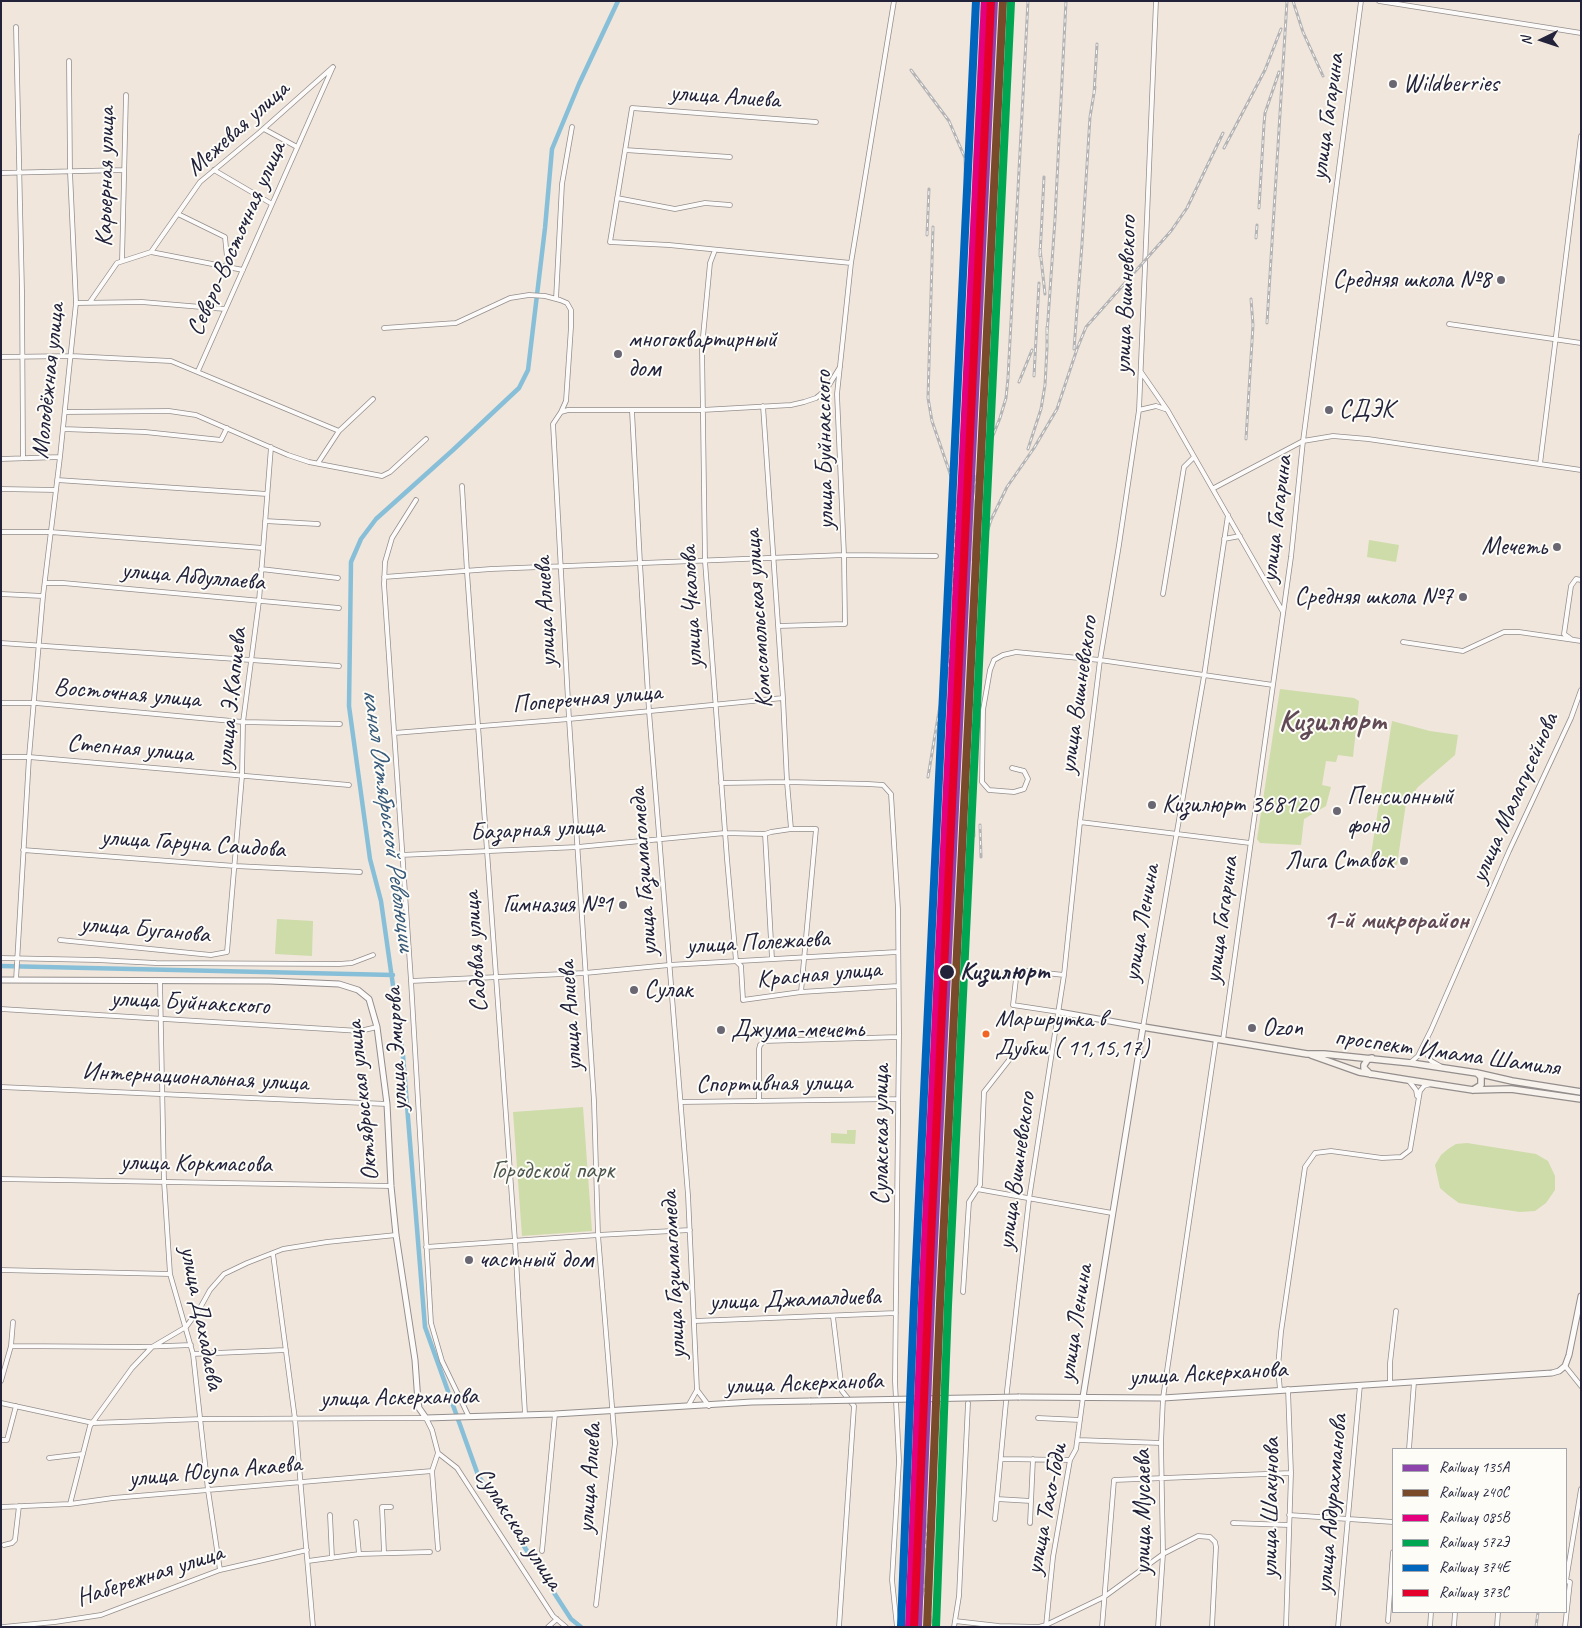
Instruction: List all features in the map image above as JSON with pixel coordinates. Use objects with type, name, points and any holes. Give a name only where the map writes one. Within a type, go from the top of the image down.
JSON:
[{"type":"main road","name":"проспект Имама Шамиля","points":[[1143,1027],[1307,1054],[1374,1058],[1477,1072],[1512,1081],[1581,1092]]},
{"type":"main road","name":"проспект Имама Шамиля","points":[[1307,1054],[1359,1072],[1430,1084],[1473,1090],[1511,1089],[1581,1099]]},
{"type":"main road","points":[[1370,1074],[1364,1068],[1364,1064],[1368,1059],[1374,1058]]},
{"type":"main road","points":[[1473,1090],[1481,1085],[1481,1078],[1477,1072]]},
{"type":"street","name":"улица Буйнакского","points":[[778,626],[845,624],[837,394],[851,263],[894,1]]},
{"type":"street","name":"улица Вишневского","points":[[995,1519],[1007,1391],[1029,1199],[1064,975],[1100,660],[1139,410],[1156,1]]},
{"type":"street","name":"улица Гагарина","points":[[1223,1040],[1283,612],[1303,441],[1361,1]]},
{"type":"street","points":[[1379,1],[1581,33]]},
{"type":"street","points":[[16,27],[23,458]]},
{"type":"street","name":"Молодёжная улица","points":[[16,980],[28,758],[35,703],[38,645],[76,302],[70,172],[69,61]]},
{"type":"street","name":"Межевая улица","points":[[151,252],[200,182],[264,129],[333,67]]},
{"type":"street","name":"Северо-Восточная улица","points":[[198,371],[333,67]]},
{"type":"street","name":"Карьерная улица","points":[[122,261],[126,95]]},
{"type":"street","name":"улица Алиева","points":[[625,150],[632,108],[816,122]]},
{"type":"street","points":[[556,299],[562,184],[572,127]]},
{"type":"street","points":[[264,129],[297,147]]},
{"type":"street","points":[[1540,464],[1581,136]]},
{"type":"street","points":[[730,158],[625,150],[610,242],[669,245],[851,263]]},
{"type":"street","points":[[1,174],[123,170]]},
{"type":"street","points":[[214,170],[272,204]]},
{"type":"street","points":[[617,198],[675,209],[705,204],[730,205]]},
{"type":"street","points":[[178,214],[225,237],[228,268]]},
{"type":"street","name":"улица Чкалова","points":[[715,250],[710,263],[702,347],[705,561],[736,962],[741,966],[743,1000]]},
{"type":"street","points":[[90,302],[117,262],[151,252],[243,270]]},
{"type":"street","points":[[384,328],[456,323],[510,298],[529,295],[545,296],[566,303],[571,310],[566,401],[561,412]]},
{"type":"street","points":[[76,302],[142,302],[225,309]]},
{"type":"street","points":[[1449,324],[1581,343]]},
{"type":"street","points":[[1,356],[71,356],[171,361],[339,431]]},
{"type":"street","points":[[561,412],[568,410],[702,410],[791,404],[816,398],[826,390],[840,367]]},
{"type":"street","points":[[1141,372],[1168,411],[1214,488],[1283,612]]},
{"type":"street","points":[[318,463],[339,431],[373,399]]},
{"type":"street","name":"Комсомольская улица","points":[[763,406],[783,698],[786,782],[791,829]]},
{"type":"street","points":[[1139,410],[1156,406],[1168,411]]},
{"type":"street","points":[[65,412],[169,411],[196,415],[288,455],[382,476],[390,472],[426,439]]},
{"type":"street","name":"улица Газимагомеда","points":[[632,411],[649,711],[690,1230],[697,1390],[687,1407]]},
{"type":"street","name":"улица Алиева","points":[[561,412],[553,424],[569,719],[594,1100],[598,1235],[614,1424],[614,1460],[596,1605]]},
{"type":"street","points":[[63,429],[145,432],[221,440],[226,428]]},
{"type":"street","points":[[1214,488],[1303,441],[1333,436],[1351,436],[1581,470]]},
{"type":"street","name":"улица Э.Капиева","points":[[227,952],[242,776],[243,722],[259,601],[271,447]]},
{"type":"street","points":[[1,459],[60,457]]},
{"type":"street","points":[[1163,594],[1184,467],[1194,457]]},
{"type":"street","points":[[57,480],[267,494]]},
{"type":"street","name":"Садовая улица","points":[[462,486],[466,572],[515,1241],[525,1414]]},
{"type":"street","points":[[1,489],[56,490]]},
{"type":"street","name":"улица Эмирова","points":[[416,500],[392,538],[385,562],[384,577],[401,855],[411,981],[431,1323],[442,1361],[466,1417]]},
{"type":"street","name":"улица Ленина","points":[[1083,1397],[1143,1027],[1204,676],[1228,515]]},
{"type":"street","points":[[265,521],[318,524]]},
{"type":"street","points":[[1,532],[50,532],[263,548]]},
{"type":"street","points":[[1224,539],[1240,536]]},
{"type":"street","points":[[384,577],[492,570],[844,555],[936,556]]},
{"type":"street","points":[[261,570],[338,578]]},
{"type":"street","points":[[1573,640],[1564,634],[1571,586],[1576,579],[1581,580]]},
{"type":"street","name":"улица Абдуллаева","points":[[45,583],[63,583],[339,608]]},
{"type":"street","points":[[1,594],[43,596]]},
{"type":"street","points":[[1403,642],[1463,651],[1504,632],[1518,632],[1581,641]]},
{"type":"street","points":[[1,643],[339,666]]},
{"type":"street","points":[[1012,768],[1024,771],[1028,779],[1024,789],[1014,792],[989,790],[982,782],[983,710],[990,670],[994,660],[1003,654],[1016,652],[1100,660],[1273,685]]},
{"type":"street","name":"улица Малагусейнова","points":[[1431,1030],[1509,851],[1571,718],[1581,690]]},
{"type":"street","name":"Поперечная улица","points":[[394,733],[569,719],[783,698]]},
{"type":"street","name":"Восточная улица","points":[[1,703],[35,703],[243,722],[340,724]]},
{"type":"street","name":"Степная улица","points":[[1,757],[348,785]]},
{"type":"street","points":[[721,783],[786,782]]},
{"type":"street","name":"Сулакская улица","points":[[786,782],[882,785],[891,794],[898,909],[899,1038],[896,1313],[896,1392],[899,1461],[892,1580],[897,1627]]},
{"type":"street","points":[[1080,822],[1250,843]]},
{"type":"street","points":[[772,959],[765,834],[791,829],[816,829],[801,992]]},
{"type":"street","name":"Базарная улица","points":[[401,855],[578,847],[725,833],[765,834]]},
{"type":"street","name":"улица Гаруна Саидова","points":[[23,850],[235,866],[360,872]]},
{"type":"street","name":"улица Буганова","points":[[60,940],[211,955],[227,952]]},
{"type":"street","name":"улица Полежаева","points":[[411,981],[585,973],[669,965],[898,952]]},
{"type":"street","points":[[1,958],[156,963],[329,964],[352,963],[373,955]]},
{"type":"street","points":[[1064,975],[1017,970],[1014,1005],[1143,1027]]},
{"type":"street","name":"Октябрьская улица","points":[[1,980],[270,981],[339,984],[358,990],[368,999],[377,1027],[387,1104],[391,1186],[396,1235],[415,1360],[418,1402],[419,1408],[426,1418]]},
{"type":"street","name":"улица Дахадаева","points":[[160,981],[164,1181],[170,1274],[193,1354],[202,1419],[208,1490],[220,1570]]},
{"type":"street","name":"Красная улица","points":[[743,1000],[801,992],[898,986]]},
{"type":"street","name":"улица Буйнакского","points":[[1,1009],[360,1031],[377,1027]]},
{"type":"street","points":[[1411,1063],[1418,1056],[1431,1030]]},
{"type":"street","points":[[1431,1030],[1427,1051],[1431,1061],[1442,1068]]},
{"type":"street","points":[[759,1101],[759,1049],[764,1041],[899,1038]]},
{"type":"street","points":[[1163,1398],[1216,1039]]},
{"type":"street","points":[[962,1292],[969,1202],[980,1185],[984,1092],[1013,1055]]},
{"type":"street","points":[[1408,1080],[1416,1090],[1418,1099]]},
{"type":"street","points":[[1280,1390],[1278,1367],[1305,1167],[1315,1153],[1331,1151],[1382,1158],[1401,1157],[1410,1150],[1420,1091],[1424,1086],[1430,1084]]},
{"type":"street","name":"Интернациональная улица","points":[[1,1087],[387,1104]]},
{"type":"street","name":"Спортивная улица","points":[[681,1102],[898,1099]]},
{"type":"street","name":"улица Коркмасова","points":[[1,1179],[391,1186]]},
{"type":"street","points":[[977,1190],[1112,1214]]},
{"type":"street","points":[[426,1247],[690,1230]]},
{"type":"street","points":[[70,1504],[90,1426],[132,1368],[152,1347],[186,1327],[210,1290],[224,1274],[247,1262],[283,1249],[396,1235]]},
{"type":"street","points":[[273,1254],[296,1418],[313,1627]]},
{"type":"street","points":[[1,1270],[170,1274]]},
{"type":"street","points":[[1581,1296],[1565,1366],[1581,1386]]},
{"type":"street","points":[[1390,1382],[1390,1363],[1396,1311]]},
{"type":"street","name":"улица Джамалдиева","points":[[695,1321],[896,1313]]},
{"type":"street","points":[[833,1317],[842,1391],[854,1406],[839,1627]]},
{"type":"street","points":[[1,1382],[11,1346],[14,1322]]},
{"type":"street","points":[[11,1346],[152,1347],[191,1345]]},
{"type":"street","points":[[193,1354],[286,1350]]},
{"type":"street","name":"улица Аскерханова","points":[[1,1403],[93,1424],[202,1419],[443,1418],[555,1414],[752,1402],[1019,1397],[1163,1398],[1552,1373],[1559,1371],[1565,1366]]},
{"type":"street","points":[[1409,1448],[1414,1381]]},
{"type":"street","name":"улица Абдурахманова","points":[[1338,1627],[1360,1384]]},
{"type":"street","name":"улица Шакунова","points":[[1286,1627],[1291,1473],[1288,1389]]},
{"type":"street","name":"улица Газимагомеда","points":[[697,1390],[709,1406]]},
{"type":"street","name":"улица Тахо-Годи","points":[[1046,1626],[1053,1556],[1070,1460],[1078,1440],[1083,1397]]},
{"type":"street","name":"улица Мусаева","points":[[1158,1627],[1163,1554],[1161,1443],[1163,1398]]},
{"type":"street","points":[[954,1627],[959,1596],[968,1403]]},
{"type":"street","points":[[1,1440],[7,1440],[16,1406]]},
{"type":"street","points":[[542,1551],[555,1414]]},
{"type":"street","points":[[426,1418],[432,1430],[438,1453],[432,1471],[438,1549]]},
{"type":"street","points":[[1038,1418],[1080,1420]]},
{"type":"street","points":[[1078,1440],[1161,1443]]},
{"type":"street","name":"Сулакская улица","points":[[438,1453],[457,1468],[553,1616],[566,1627]]},
{"type":"street","points":[[49,1458],[83,1454]]},
{"type":"street","points":[[1001,1459],[1070,1460]]},
{"type":"street","points":[[1030,1523],[1033,1460]]},
{"type":"street","name":"улица Юсупа Акаева","points":[[1,1507],[70,1504],[432,1471]]},
{"type":"street","points":[[1102,1627],[1114,1480],[1291,1473]]},
{"type":"street","points":[[1567,1576],[1581,1489]]},
{"type":"street","points":[[996,1499],[1031,1501]]},
{"type":"street","points":[[4,1545],[15,1540],[19,1506]]},
{"type":"street","points":[[384,1552],[382,1507],[390,1507]]},
{"type":"street","points":[[330,1515],[332,1558]]},
{"type":"street","points":[[1289,1515],[1392,1522]]},
{"type":"street","points":[[356,1522],[359,1554]]},
{"type":"street","points":[[1233,1523],[1289,1524]]},
{"type":"street","points":[[955,1621],[999,1626],[1046,1626],[1104,1598],[1163,1554],[1198,1536],[1210,1537],[1215,1542],[1216,1547],[1212,1627]]},
{"type":"street","points":[[1567,1548],[1572,1548]]},
{"type":"street","name":"Набережная улица","points":[[3,1627],[101,1615],[220,1570],[307,1550]]},
{"type":"street","points":[[308,1561],[384,1552],[430,1552]]},
{"type":"street","points":[[1388,1621],[1392,1567]]},
{"type":"street","points":[[1567,1581],[1570,1582],[1567,1609]]},
{"type":"street","points":[[1430,1627],[1431,1613]]},
{"type":"street","points":[[1454,1627],[1455,1613]]},
{"type":"street","points":[[1497,1627],[1498,1613]]},
{"type":"street","points":[[1565,1627],[1567,1613]]},
{"type":"street","points":[[548,1627],[557,1619]]},
{"type":"green space","points":[[1369,540],[1399,545],[1396,562],[1367,557]]},
{"type":"green space","points":[[1280,689],[1354,698],[1359,701],[1353,757],[1338,755],[1336,762],[1326,761],[1322,785],[1331,787],[1326,806],[1304,819],[1301,845],[1260,843],[1257,839]]},
{"type":"green space","points":[[1392,721],[1430,731],[1458,735],[1455,755],[1418,787],[1406,803],[1397,865],[1370,861]]},
{"type":"green space","points":[[277,919],[313,921],[312,956],[275,954]]},
{"type":"green space","name":"Городской парк","points":[[583,1107],[592,1231],[522,1236],[513,1112]]},
{"type":"green space","points":[[847,1130],[856,1130],[855,1144],[831,1143],[831,1133],[847,1134]]},
{"type":"green space","points":[[1467,1143],[1536,1154],[1548,1161],[1555,1176],[1555,1190],[1546,1203],[1535,1211],[1520,1212],[1459,1203],[1440,1188],[1435,1165],[1441,1155],[1448,1149],[1456,1144]]},
{"type":"waterway","name":"канал Октябрьской Революции","points":[[581,1627],[571,1619],[478,1475],[425,1327],[403,1056],[381,901],[370,859],[349,706],[351,562],[361,539],[376,519],[519,388],[528,370],[545,228],[552,149],[579,84],[618,1]]},
{"type":"waterway","points":[[1,966],[393,975]]},
{"type":"railway","points":[[974,1],[975,24]]},
{"type":"railway","points":[[973,194],[982,1]]},
{"type":"railway","points":[[970,509],[976,478],[1006,398],[1028,1]]},
{"type":"railway","points":[[1047,334],[1066,1]]},
{"type":"railway","points":[[1267,323],[1287,1]]},
{"type":"railway","points":[[1293,1],[1303,32],[1323,76]]},
{"type":"railway","points":[[1224,148],[1265,70],[1281,29]]},
{"type":"railway","points":[[1094,94],[1097,44]]},
{"type":"railway","points":[[911,70],[949,121],[965,158],[966,211],[959,404],[953,471]]},
{"type":"railway","points":[[1259,208],[1265,113],[1279,72]]},
{"type":"railway","points":[[1074,349],[1090,117],[1095,87]]},
{"type":"railway","points":[[972,609],[977,564],[991,520],[1007,487],[1034,448],[1057,409],[1086,327],[1171,231],[1187,208],[1223,133]]},
{"type":"railway","points":[[1040,256],[1044,177]]},
{"type":"railway","points":[[927,235],[929,189]]},
{"type":"railway","points":[[1256,238],[1257,225]]},
{"type":"railway","points":[[928,777],[948,670],[951,643],[956,505],[953,482],[932,421],[928,398],[933,227]]},
{"type":"railway","points":[[1040,249],[1045,294]]},
{"type":"railway","points":[[1034,376],[1039,283]]},
{"type":"railway","points":[[1246,439],[1253,325],[1251,299]]},
{"type":"railway","points":[[1028,449],[1041,409],[1045,385],[1047,327]]},
{"type":"railway","points":[[1019,382],[1032,350]]},
{"type":"railway","points":[[973,560],[976,500]]},
{"type":"railway","points":[[971,760],[974,836]]},
{"type":"railway","points":[[980,825],[981,857]]},
{"type":"railway","points":[[922,1532],[923,1568],[929,1511]]},
{"type":"railway","points":[[923,1568],[924,1590],[928,1611],[934,1627]]},
{"type":"railway","points":[[1536,1627],[1538,1613]]},
{"type":"rail line","name":"374Е","points":[[901,1626],[914,1303],[976,1]]},
{"type":"rail line","name":"085В","points":[[909,1627],[922,1304],[985,1]]},
{"type":"rail line","name":"373C","points":[[914,1627],[991,1]]},
{"type":"rail line","name":"135А","points":[[918,1627],[931,1304],[994,1]]},
{"type":"rail line","name":"240С","points":[[927,1627],[940,1304],[1003,1]]},
{"type":"rail line","name":"572Э","points":[[936,1627],[948,1305],[1011,2]]},
{"type":"place","name":"Wildberries","points":[[1393,84]]},
{"type":"place","name":"Средняя школа №8","points":[[1501,280]]},
{"type":"place","name":"многоквартирный дом","points":[[618,354]]},
{"type":"place","name":"СДЭК","points":[[1329,410]]},
{"type":"place","name":"Мечеть","points":[[1557,547]]},
{"type":"place","name":"Средняя школа №7","points":[[1463,597]]},
{"type":"place","name":"Кизилюрт 368120","points":[[1152,805]]},
{"type":"place","name":"Пенсионный фонд","points":[[1337,811]]},
{"type":"place","name":"Лига Ставок","points":[[1404,861]]},
{"type":"place","name":"Гимназия №1","points":[[623,905]]},
{"type":"place","name":"Кизилюрт","points":[[947,972]]},
{"type":"place","name":"Сулак","points":[[634,990]]},
{"type":"place","name":"Ozon","points":[[1252,1028]]},
{"type":"place","name":"Джума-мечеть","points":[[721,1030]]},
{"type":"place","name":"Маршрутка в Дубки ( 11,15,17)","points":[[986,1034]]},
{"type":"place","name":"частный дом","points":[[469,1260]]},
{"type":"district","name":"Кизилюрт","points":[[1332,722]]},
{"type":"district","name":"1-й микрорайон","points":[[1396,921]]}]
